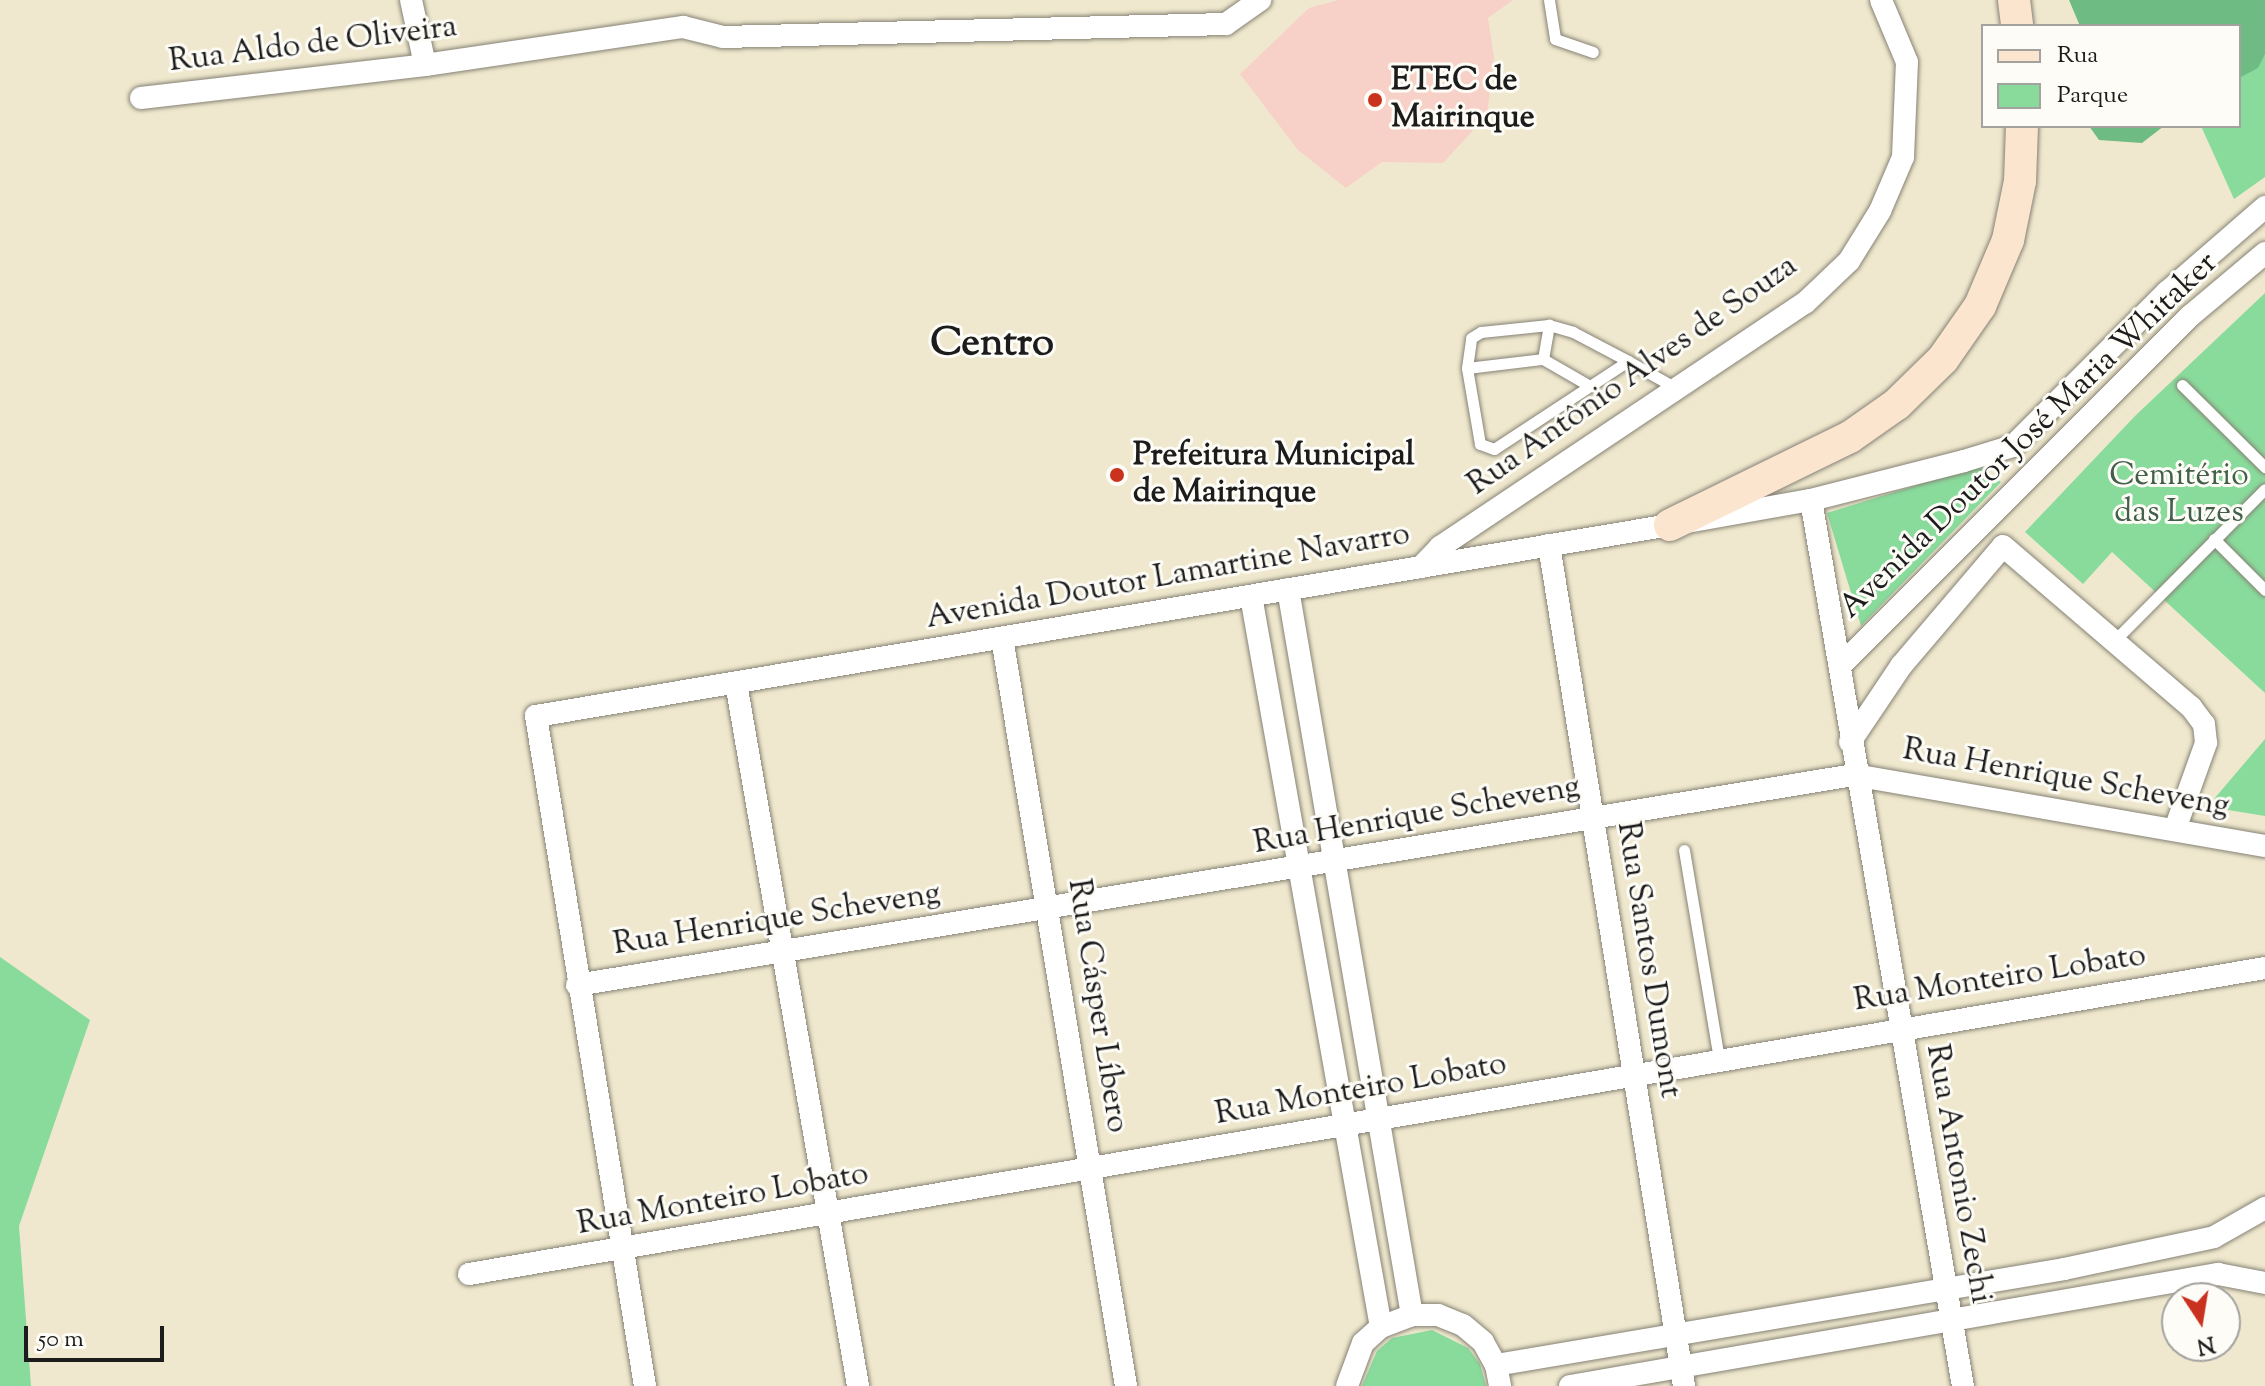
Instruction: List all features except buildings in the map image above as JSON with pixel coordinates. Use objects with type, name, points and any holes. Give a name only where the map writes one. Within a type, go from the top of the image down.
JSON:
[{"type":"street","points":[[411,0],[425,65]]},
{"type":"street","name":"Rua Aldo de Oliveira","points":[[141,98],[425,65],[683,27],[723,37],[1226,24],[1260,0]]},
{"type":"street","name":"Rua Antônio Alves de Souza","points":[[1421,567],[1440,547],[1805,303],[1849,261],[1880,211],[1903,157],[1907,62],[1881,0]]},
{"type":"street","points":[[2014,0],[2017,24]]},
{"type":"street","points":[[1670,525],[1850,437],[1897,404],[1943,359],[1980,306],[2008,240],[2020,181],[2022,128]]},
{"type":"street","name":"Avenida Doutor José Maria Whitaker","points":[[1811,500],[2013,446],[2167,292],[2265,207]]},
{"type":"street","name":"Avenida Doutor José Maria Whitaker","points":[[1840,666],[2190,316],[2265,253]]},
{"type":"street","name":"Avenida Doutor Lamartine Navarro","points":[[577,985],[536,716],[1811,500]]},
{"type":"street","name":"Rua Antonio Zechi","points":[[1811,500],[1840,666],[1854,775],[1963,1386]]},
{"type":"street","name":"Rua Santos Dumont","points":[[1549,545],[1682,1376]]},
{"type":"street","points":[[1850,742],[1901,666],[2003,546],[2114,641],[2204,724],[2206,743],[2175,829]]},
{"type":"street","points":[[1288,589],[1412,1315]]},
{"type":"street","points":[[1251,596],[1349,1125],[1381,1327]]},
{"type":"street","name":"Rua Cásper Líbero","points":[[1002,638],[1126,1386]]},
{"type":"street","points":[[736,683],[858,1386]]},
{"type":"street","name":"Rua Henrique Scheveng","points":[[577,985],[1334,863],[1854,775],[2265,846]]},
{"type":"street","name":"Rua Monteiro Lobato","points":[[469,1274],[828,1215],[1899,1027],[2265,968]]},
{"type":"street","points":[[577,985],[645,1386]]},
{"type":"street","points":[[1347,1386],[1363,1343],[1381,1327],[1412,1315],[1438,1315],[1463,1325],[1483,1342],[1498,1375],[1675,1333],[1945,1285],[2064,1269],[2214,1237],[2265,1208]]},
{"type":"street","points":[[1570,1386],[1682,1376],[1952,1321],[2218,1274],[2265,1283]]},
{"type":"lane","points":[[1549,0],[1555,39],[1593,52]]},
{"type":"lane","points":[[1628,361],[1494,449],[1485,449],[1467,368],[1471,338],[1481,332],[1549,325],[1573,332],[1628,361],[1677,389]]},
{"type":"lane","points":[[1543,359],[1549,325]]},
{"type":"lane","points":[[1467,368],[1543,359],[1590,386]]},
{"type":"lane","points":[[2182,385],[2265,467]]},
{"type":"lane","points":[[2114,641],[2265,489]]},
{"type":"lane","points":[[2214,539],[2265,590]]},
{"type":"lane","points":[[1684,850],[1719,1059]]},
{"type":"shaded area","name":"ETEC de Mairinque","points":[[1338,0],[1513,0],[1488,18],[1494,57],[1487,115],[1443,163],[1382,162],[1346,188],[1298,150],[1240,74],[1309,8]]},
{"type":"green space","points":[[2069,0],[2265,0],[2265,54],[2258,68],[2241,77],[2241,24],[2079,24]]},
{"type":"green space","points":[[2265,14],[2265,177],[2234,199],[2202,128],[2241,128],[2241,25]]},
{"type":"green space","points":[[2090,128],[2161,128],[2142,143],[2099,140]]},
{"type":"green space","name":"Cemitério das Luzes","points":[[2265,293],[2265,693],[2112,552],[2083,584],[2025,532],[2135,416]]},
{"type":"green space","points":[[1979,466],[2001,482],[1861,626],[1827,513]]},
{"type":"green space","points":[[2265,739],[2265,816],[2216,808],[2214,799]]},
{"type":"green space","points":[[0,957],[90,1020],[19,1226],[31,1386],[0,1386]]},
{"type":"green space","points":[[1432,1330],[1468,1348],[1480,1364],[1486,1386],[1362,1386],[1377,1351],[1392,1338]]},
{"type":"place","name":"ETEC de Mairinque","points":[[1375,100]]},
{"type":"place","name":"Prefeitura Municipal de Mairinque","points":[[1117,475]]},
{"type":"district","name":"Centro","points":[[992,345]]}]
